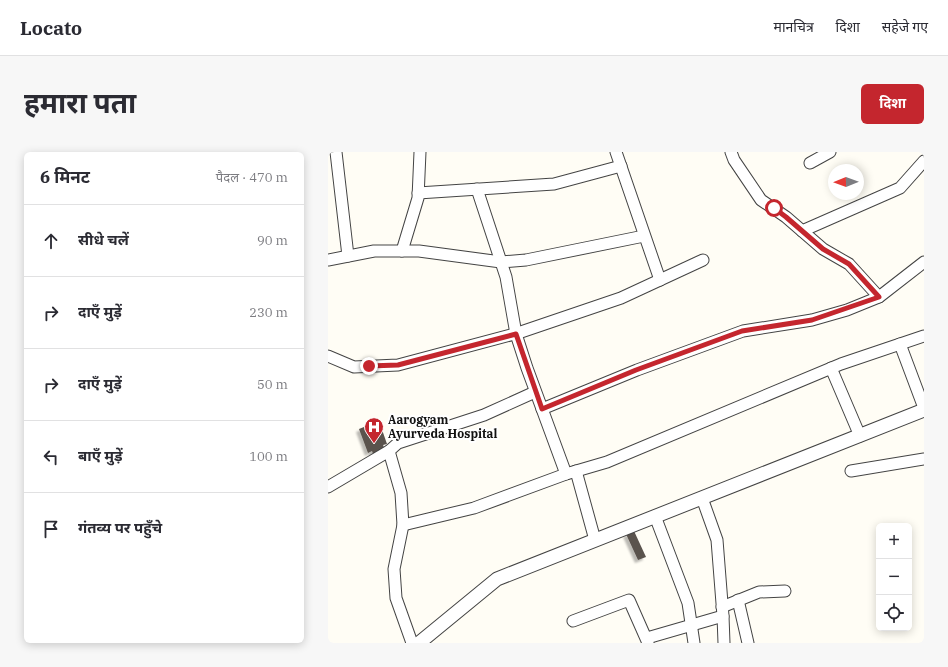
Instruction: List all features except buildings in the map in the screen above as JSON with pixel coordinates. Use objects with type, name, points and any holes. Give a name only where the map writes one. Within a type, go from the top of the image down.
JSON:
[{"type":"street","points":[[336,152],[348,256]]},
{"type":"street","points":[[402,251],[418,193],[420,152]]},
{"type":"street","points":[[616,152],[660,280]]},
{"type":"street","points":[[731,152],[734,160],[761,200],[786,217],[823,249],[849,264],[879,297]]},
{"type":"street","points":[[810,163],[830,152]]},
{"type":"street","points":[[802,231],[900,188],[924,161]]},
{"type":"street","points":[[418,193],[554,184],[621,166]]},
{"type":"street","points":[[477,188],[506,277],[516,334],[535,392],[571,472],[595,540]]},
{"type":"street","points":[[328,260],[374,251],[419,251],[501,262],[526,260],[644,236]]},
{"type":"street","points":[[328,356],[354,367],[398,365],[516,334],[621,298],[703,260]]},
{"type":"street","points":[[542,409],[636,370],[742,331],[812,320],[879,297],[924,262]]},
{"type":"street","points":[[403,525],[474,508],[571,472],[607,462],[831,368],[924,336]]},
{"type":"street","points":[[424,641],[497,579],[922,412],[900,344]]},
{"type":"street","points":[[831,368],[860,436]]},
{"type":"street","points":[[328,487],[389,451],[398,443],[484,415],[535,392]]},
{"type":"street","points":[[389,451],[401,493],[403,525],[394,569],[396,598],[412,643]]},
{"type":"street","points":[[851,471],[924,459]]},
{"type":"street","points":[[702,498],[717,540],[724,643]]},
{"type":"street","points":[[656,516],[688,603],[694,643]]},
{"type":"street","points":[[573,621],[629,600],[648,641],[722,611],[738,600],[759,592],[785,591]]},
{"type":"street","points":[[738,600],[748,643]]},
{"type":"place","name":"Aarogyam Ayurveda Hospital","points":[[374,444]]},
{"type":"route","points":[[369,366],[398,365],[516,334],[542,409],[636,370],[742,331],[812,320],[847,310],[879,297],[849,264],[823,249],[774,208]]}]
